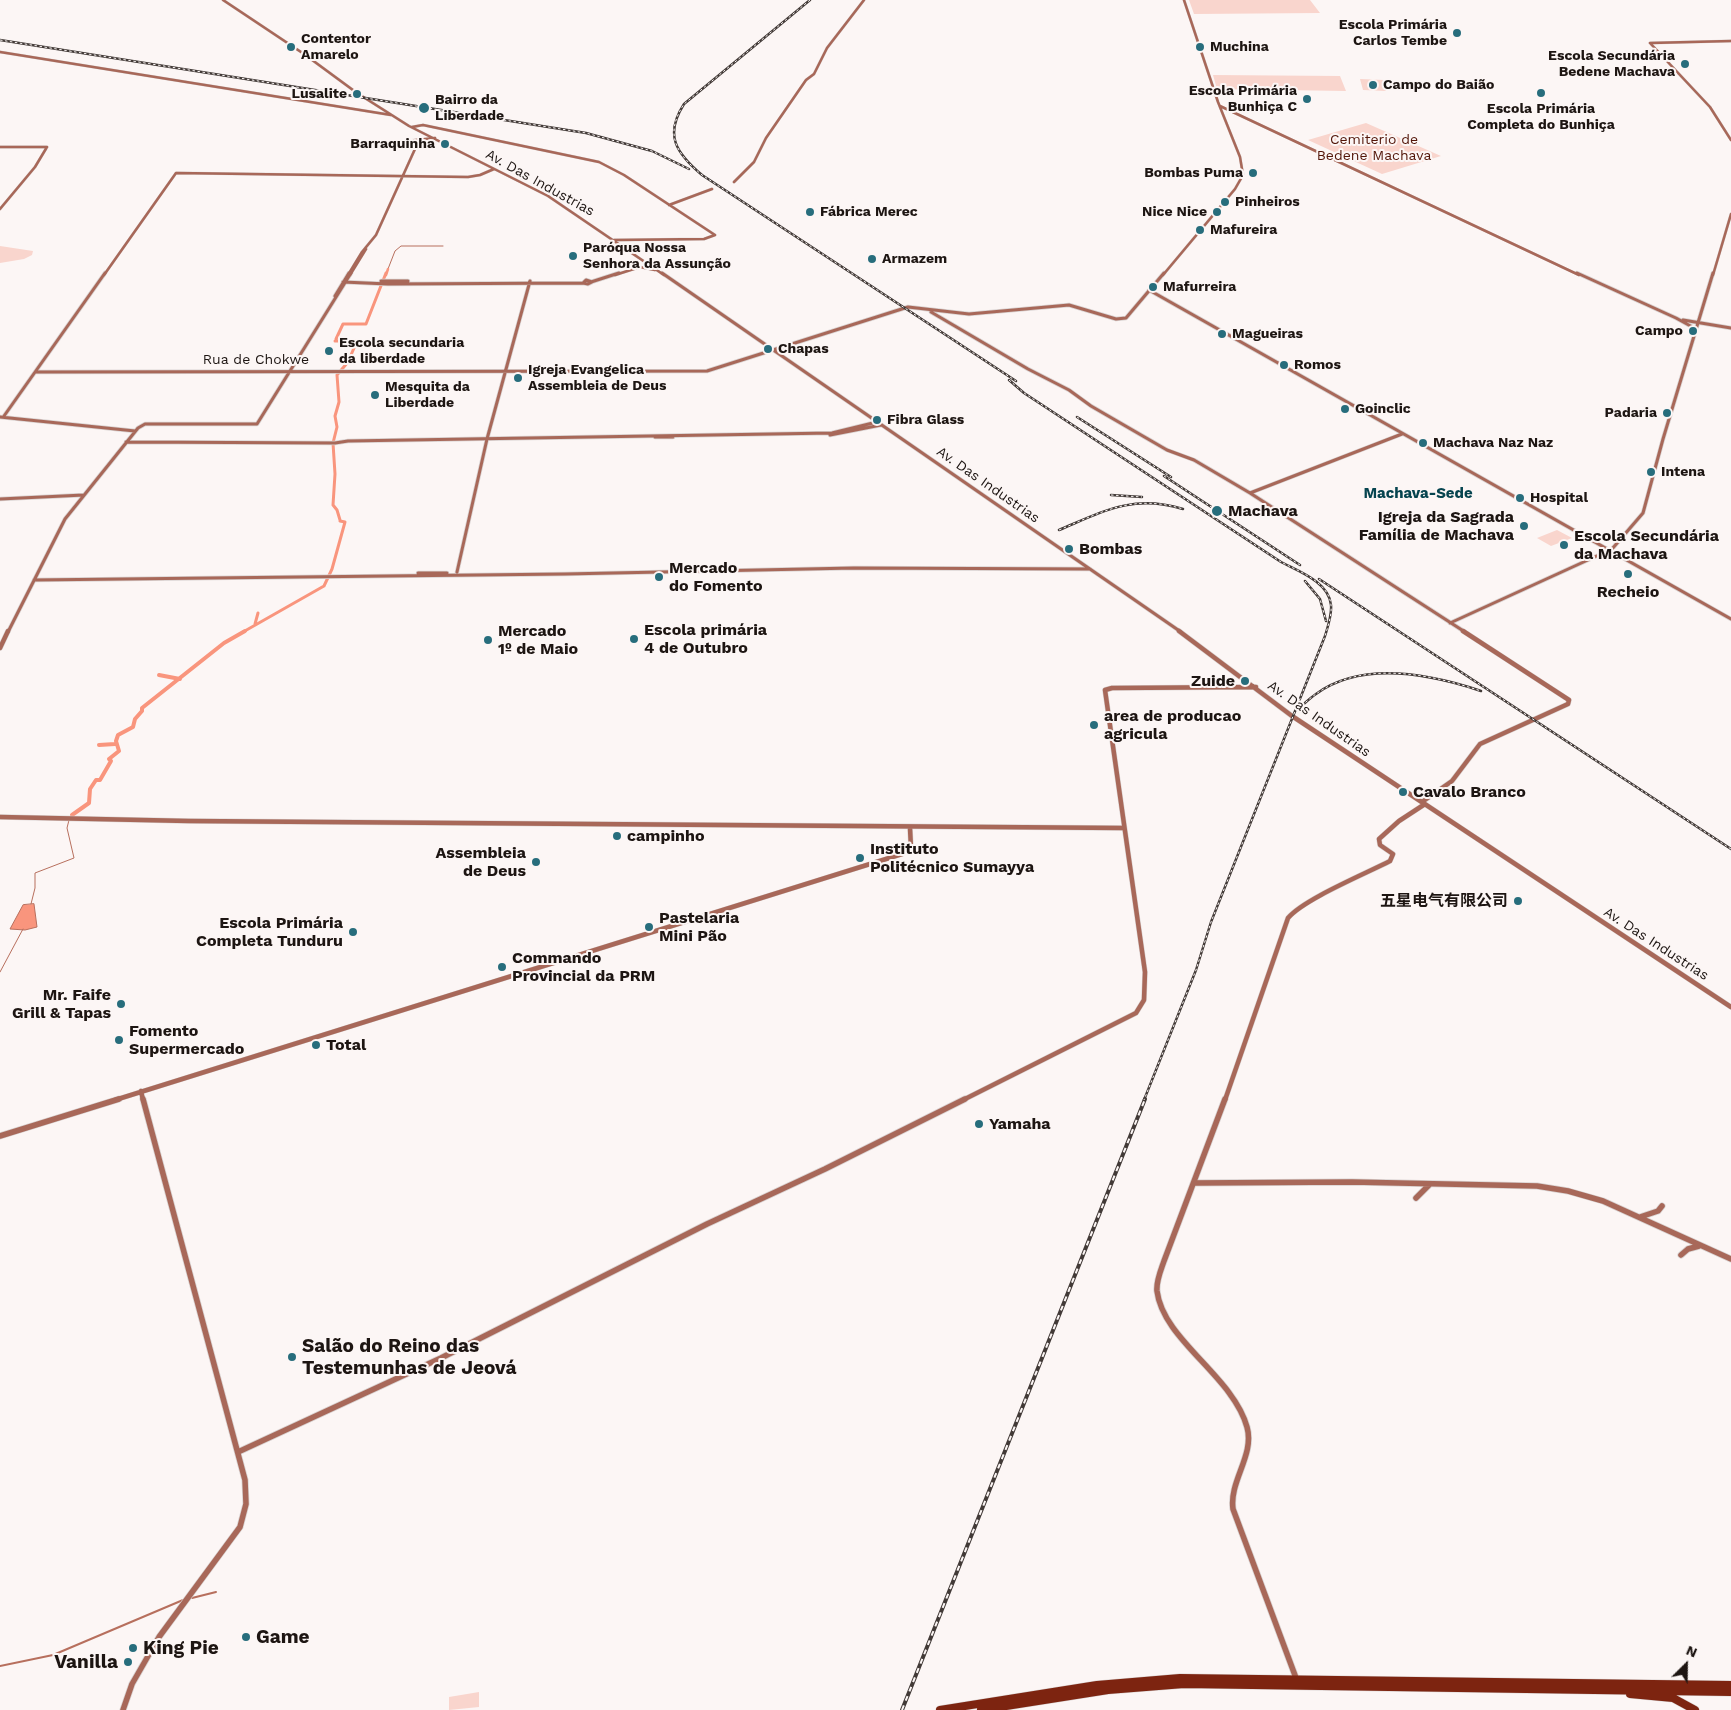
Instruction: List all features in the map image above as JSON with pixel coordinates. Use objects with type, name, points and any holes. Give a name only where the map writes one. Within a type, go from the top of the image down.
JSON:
[{"type":"highway","points":[[940,1710],[1097,1685],[1153,1679],[1296,1678],[1731,1685]]},
{"type":"highway","points":[[981,1710],[1108,1690],[1151,1686],[1731,1692]]},
{"type":"highway","points":[[1568,1689],[1671,1697],[1686,1702],[1695,1710]]},
{"type":"street","name":"Av. Das Industrias","points":[[222,0],[412,127],[556,201],[1185,635],[1292,716],[1731,1007]]},
{"type":"street","points":[[734,182],[743,176],[758,154],[764,140],[806,80],[814,74],[816,65],[831,41],[864,0]]},
{"type":"street","points":[[1184,0],[1220,106],[1240,157],[1243,175],[1234,191],[1149,290],[1731,619]]},
{"type":"street","points":[[1731,41],[1650,43],[1710,107],[1731,140]]},
{"type":"street","points":[[0,52],[394,116]]},
{"type":"street","points":[[1220,106],[1696,329]]},
{"type":"street","points":[[412,127],[422,125],[595,160],[624,175],[715,235],[704,239],[614,240]]},
{"type":"street","points":[[0,648],[65,518],[135,431],[142,425],[257,424],[380,225],[415,149],[407,141],[435,138]]},
{"type":"street","points":[[0,147],[47,147],[35,167],[0,209]]},
{"type":"street","points":[[2,417],[36,372],[176,173],[468,176],[480,175],[494,169]]},
{"type":"street","points":[[669,205],[712,189]]},
{"type":"street","points":[[1450,623],[1609,551],[1643,513],[1731,214]]},
{"type":"street","points":[[639,267],[631,261],[641,259]]},
{"type":"street","points":[[345,282],[388,284],[583,282],[639,267],[656,270]]},
{"type":"street","points":[[457,572],[487,439],[530,282]]},
{"type":"street","name":"Rua de Chokwe","points":[[36,372],[707,370],[908,307],[976,313],[1069,305],[1123,319],[1129,316],[1149,290]]},
{"type":"street","points":[[927,309],[1001,351],[1028,369],[1083,398],[1091,406],[1168,450],[1194,460],[1250,493],[1566,697],[1570,702],[1566,706],[1480,744],[1452,780],[1398,822],[1379,840],[1380,845],[1392,854],[1390,861],[1308,902],[1293,912],[1288,918],[1242,1054],[1160,1272],[1157,1290],[1168,1318],[1212,1371],[1248,1428],[1247,1442],[1232,1494],[1233,1512],[1296,1678]]},
{"type":"street","points":[[1676,318],[1698,324],[1731,328]]},
{"type":"street","points":[[2,417],[135,431]]},
{"type":"street","points":[[126,442],[333,443],[348,441],[697,435],[836,435],[879,423]]},
{"type":"street","points":[[1250,493],[1402,434]]},
{"type":"street","points":[[0,499],[84,495]]},
{"type":"street","points":[[1070,569],[1083,564]]},
{"type":"street","points":[[34,580],[854,568],[1090,570]]},
{"type":"street","points":[[425,574],[457,572],[463,574]]},
{"type":"street","points":[[238,1452],[441,1358],[1136,1013],[1144,1000],[1146,972],[1104,693],[1106,689],[1256,688]]},
{"type":"street","points":[[0,817],[735,824],[910,828],[1124,828]]},
{"type":"street","points":[[0,1136],[902,854],[911,848],[910,828]]},
{"type":"street","points":[[123,1710],[138,1670],[232,1540],[244,1518],[247,1497],[238,1452],[141,1091]]},
{"type":"street","points":[[1194,1183],[1496,1184],[1545,1187],[1588,1196],[1617,1206],[1731,1259]]},
{"type":"street","points":[[1416,1198],[1431,1184]]},
{"type":"street","points":[[1640,1217],[1652,1214],[1662,1206]]},
{"type":"street","points":[[1681,1256],[1688,1249],[1700,1245]]},
{"type":"green space","points":[[1189,0],[1310,0],[1320,13],[1194,14]]},
{"type":"green space","points":[[1213,75],[1340,76],[1346,91],[1217,89]]},
{"type":"green space","name":"Campo do Baião","points":[[1360,79],[1384,80],[1386,91],[1363,90]]},
{"type":"green space","name":"Cemiterio de Bedene Machava","points":[[1366,123],[1441,156],[1382,174],[1308,140]]},
{"type":"green space","points":[[0,246],[33,251],[32,255],[24,259],[0,263]]},
{"type":"green space","points":[[1557,530],[1572,538],[1551,546],[1537,538]]},
{"type":"green space","points":[[479,1692],[479,1707],[449,1710],[449,1697]]},
{"type":"shaded area","points":[[34,904],[37,927],[25,930],[10,929],[23,905]]},
{"type":"waterway","points":[[388,269],[395,251],[401,246],[443,246]]},
{"type":"waterway","points":[[386,275],[388,269]]},
{"type":"waterway","points":[[336,339],[343,324],[366,324],[386,273]]},
{"type":"waterway","points":[[335,341],[357,341],[348,362],[337,375],[339,402],[335,416],[337,427],[333,443],[335,474],[333,505],[337,510],[340,520]]},
{"type":"waterway","points":[[243,632],[324,586],[332,569],[345,522],[340,521]]},
{"type":"waterway","points":[[255,624],[258,613]]},
{"type":"waterway","points":[[179,679],[224,643],[245,631]]},
{"type":"waterway","points":[[159,675],[179,679]]},
{"type":"waterway","points":[[72,815],[89,803],[90,789],[96,780],[100,780],[111,761],[109,759],[119,751],[116,741],[118,735],[133,727],[135,719],[142,711],[142,708],[179,679]]},
{"type":"waterway","points":[[99,745],[115,744]]},
{"type":"waterway","points":[[31,904],[35,888],[35,873],[74,858],[67,828],[69,820]]},
{"type":"waterway","points":[[0,972],[23,929]]},
{"type":"waterway","points":[[192,1598],[216,1592]]},
{"type":"waterway","points":[[0,1666],[53,1655],[183,1600]]},
{"type":"railway","points":[[810,0],[684,104],[678,115],[674,134],[680,151],[685,159],[702,175],[1016,381]]},
{"type":"railway","points":[[0,40],[586,133],[652,151],[689,169]]},
{"type":"railway","points":[[1009,380],[1024,393],[1281,562],[1312,578],[1325,590],[1331,605],[1325,636],[1211,922],[1196,970],[1144,1100]]},
{"type":"railway","points":[[1077,417],[1171,477]]},
{"type":"railway","points":[[1164,476],[1300,565]]},
{"type":"railway","points":[[1111,495],[1142,497]]},
{"type":"railway","points":[[1059,530],[1105,511],[1134,504],[1149,503],[1183,509]]},
{"type":"railway","points":[[1319,579],[1731,849]]},
{"type":"railway","points":[[1305,581],[1320,599],[1326,621]]},
{"type":"railway","points":[[1298,709],[1316,694],[1334,683],[1354,677],[1375,674],[1397,673],[1419,676],[1481,691]]},
{"type":"railway","points":[[902,1710],[1145,1099]]},
{"type":"place","name":"Escola Primária Carlos Tembe","points":[[1457,33]]},
{"type":"place","name":"Contentor Amarelo","points":[[291,47]]},
{"type":"place","name":"Muchina","points":[[1200,47]]},
{"type":"place","name":"Escola Secundária Bedene Machava","points":[[1685,64]]},
{"type":"place","name":"Campo do Baião","points":[[1373,85]]},
{"type":"place","name":"Escola Primária Completa do Bunhiça","points":[[1541,93]]},
{"type":"place","name":"Lusalite","points":[[357,94]]},
{"type":"place","name":"Escola Primária Bunhiça C","points":[[1307,99]]},
{"type":"place","name":"Bairro da Liberdade","points":[[424,108]]},
{"type":"place","name":"Barraquinha","points":[[445,144]]},
{"type":"place","name":"Bombas Puma","points":[[1253,173]]},
{"type":"place","name":"Pinheiros","points":[[1225,202]]},
{"type":"place","name":"Fábrica Merec","points":[[810,212]]},
{"type":"place","name":"Nice Nice","points":[[1217,212]]},
{"type":"place","name":"Mafureira","points":[[1200,230]]},
{"type":"place","name":"Paróqua Nossa Senhora da Assunção","points":[[573,256]]},
{"type":"place","name":"Armazem","points":[[872,259]]},
{"type":"place","name":"Mafurreira","points":[[1153,287]]},
{"type":"place","name":"Campo","points":[[1693,331]]},
{"type":"place","name":"Magueiras","points":[[1222,334]]},
{"type":"place","name":"Chapas","points":[[768,349]]},
{"type":"place","name":"Escola secundaria da liberdade","points":[[329,351]]},
{"type":"place","name":"Romos","points":[[1284,365]]},
{"type":"place","name":"Igreja Evangelica Assembleia de Deus","points":[[518,378]]},
{"type":"place","name":"Mesquita da Liberdade","points":[[375,395]]},
{"type":"place","name":"Goinclic","points":[[1345,409]]},
{"type":"place","name":"Padaria","points":[[1667,413]]},
{"type":"place","name":"Fibra Glass","points":[[877,420]]},
{"type":"place","name":"Machava Naz Naz","points":[[1423,443]]},
{"type":"place","name":"Intena","points":[[1651,472]]},
{"type":"place","name":"Hospital","points":[[1520,498]]},
{"type":"place","name":"Machava","points":[[1217,511]]},
{"type":"place","name":"Igreja da Sagrada Família de Machava","points":[[1524,526]]},
{"type":"place","name":"Escola Secundária da Machava","points":[[1564,545]]},
{"type":"place","name":"Bombas","points":[[1069,549]]},
{"type":"place","name":"Recheio","points":[[1628,574]]},
{"type":"place","name":"Mercado do Fomento","points":[[659,577]]},
{"type":"place","name":"Escola primária 4 de Outubro","points":[[634,639]]},
{"type":"place","name":"Mercado 1º de Maio","points":[[488,640]]},
{"type":"place","name":"Zuide","points":[[1245,681]]},
{"type":"place","name":"area de producao agricula","points":[[1094,725]]},
{"type":"place","name":"Cavalo Branco","points":[[1403,792]]},
{"type":"place","name":"campinho","points":[[617,836]]},
{"type":"place","name":"Instituto Politécnico Sumayya","points":[[860,858]]},
{"type":"place","name":"Assembleia de Deus","points":[[536,862]]},
{"type":"place","name":"五星电气有限公司","points":[[1518,901]]},
{"type":"place","name":"Pastelaria Mini Pão","points":[[649,927]]},
{"type":"place","name":"Escola Primária Completa Tunduru","points":[[353,932]]},
{"type":"place","name":"Commando Provincial da PRM","points":[[502,967]]},
{"type":"place","name":"Mr. Faife Grill & Tapas","points":[[121,1004]]},
{"type":"place","name":"Fomento Supermercado","points":[[119,1040]]},
{"type":"place","name":"Total","points":[[316,1045]]},
{"type":"place","name":"Yamaha","points":[[979,1124]]},
{"type":"place","name":"Salão do Reino das Testemunhas de Jeová","points":[[292,1357]]},
{"type":"place","name":"Game","points":[[246,1637]]},
{"type":"place","name":"King Pie","points":[[133,1648]]},
{"type":"place","name":"Vanilla","points":[[128,1662]]},
{"type":"district","name":"Machava-Sede","points":[[1418,494]]}]
